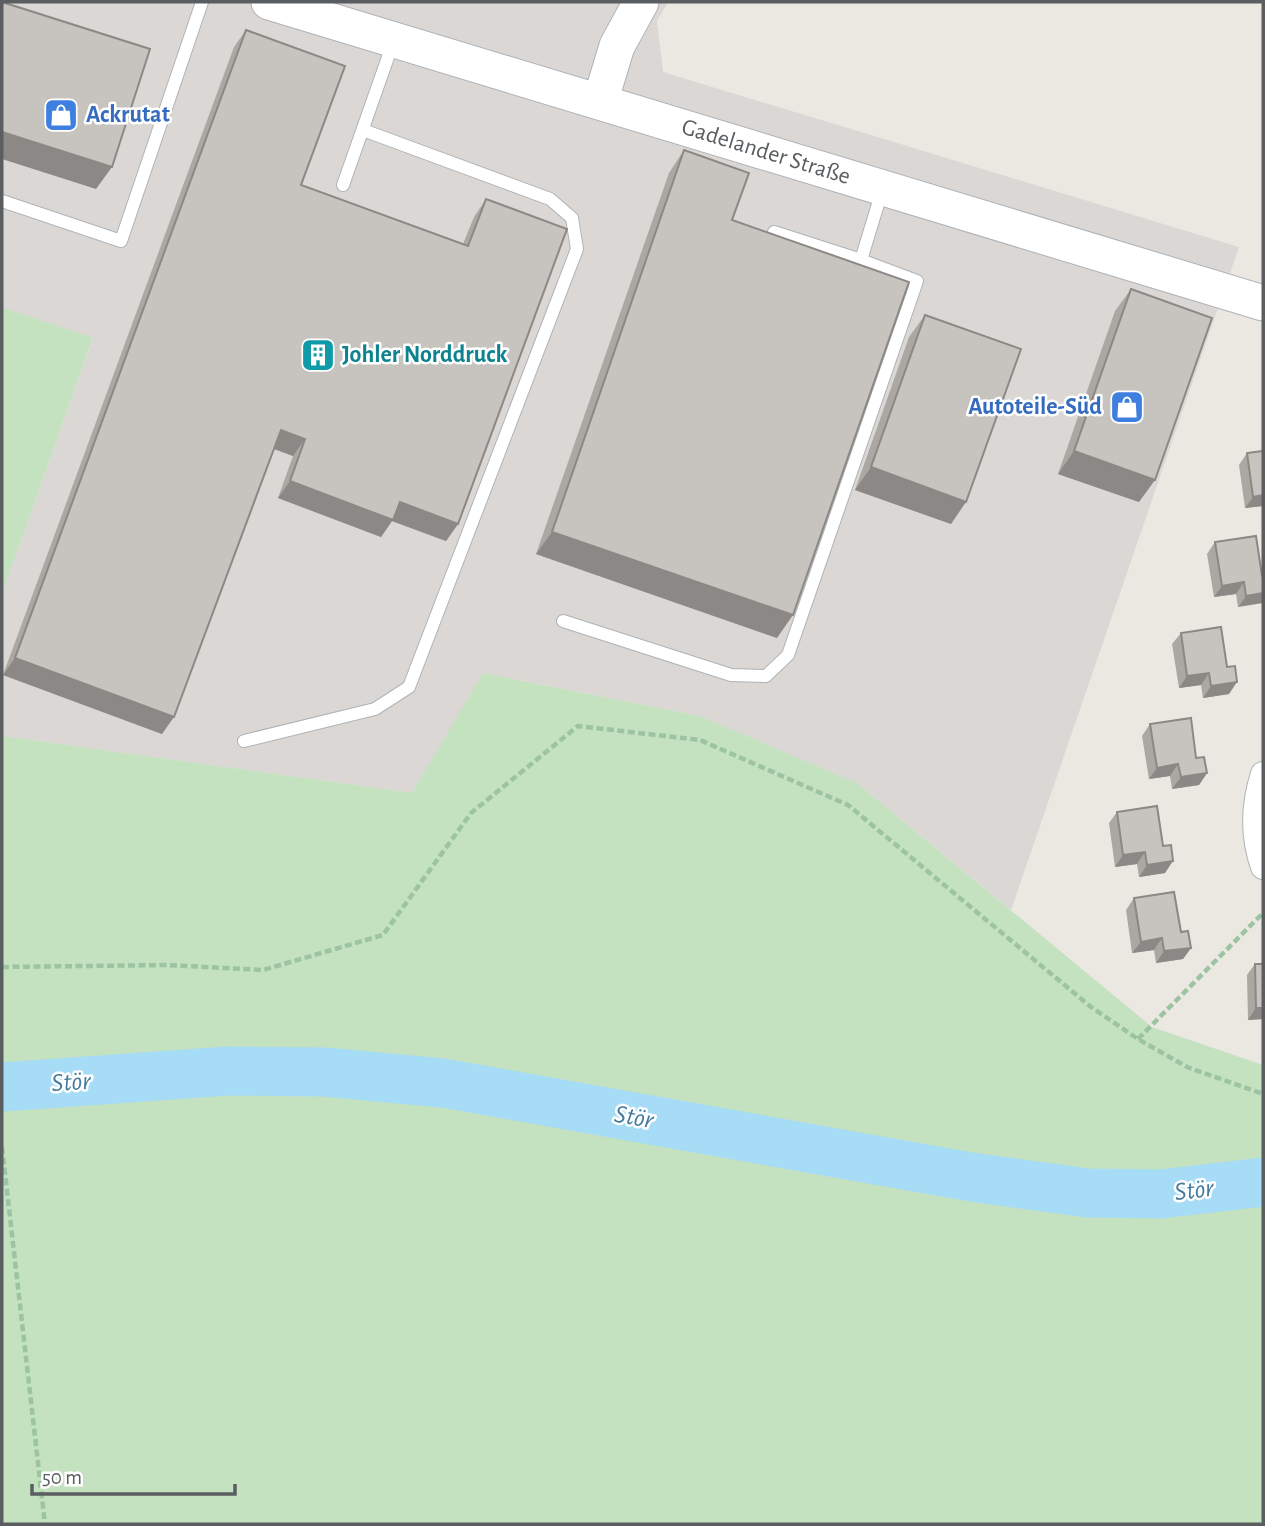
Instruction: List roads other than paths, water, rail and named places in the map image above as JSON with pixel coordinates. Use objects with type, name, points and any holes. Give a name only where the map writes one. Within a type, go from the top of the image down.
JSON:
[{"type":"street","name":"Gadelander Straße","points":[[269,2],[1263,303]]},
{"type":"street","points":[[600,102],[617,46],[641,2]]},
{"type":"street","points":[[1263,774],[1255,820],[1256,845],[1263,867]]},
{"type":"lane","points":[[2,201],[121,241],[202,2]]},
{"type":"lane","points":[[343,185],[395,40]]},
{"type":"lane","points":[[244,741],[375,709],[409,687],[577,249],[572,218],[550,199],[363,130]]},
{"type":"lane","points":[[861,260],[884,188]]},
{"type":"lane","points":[[563,621],[731,675],[766,676],[788,655],[917,281],[774,232]]},
{"type":"waterway","name":"Stör","points":[[2,1087],[228,1071],[324,1072],[443,1083],[971,1177],[1088,1193],[1160,1194],[1263,1182]]},
{"type":"place","name":"Ackrutat","points":[[61,115]]},
{"type":"place","name":"Johler Norddruck","points":[[318,355]]},
{"type":"place","name":"Autoteile-Süd","points":[[1127,407]]}]
